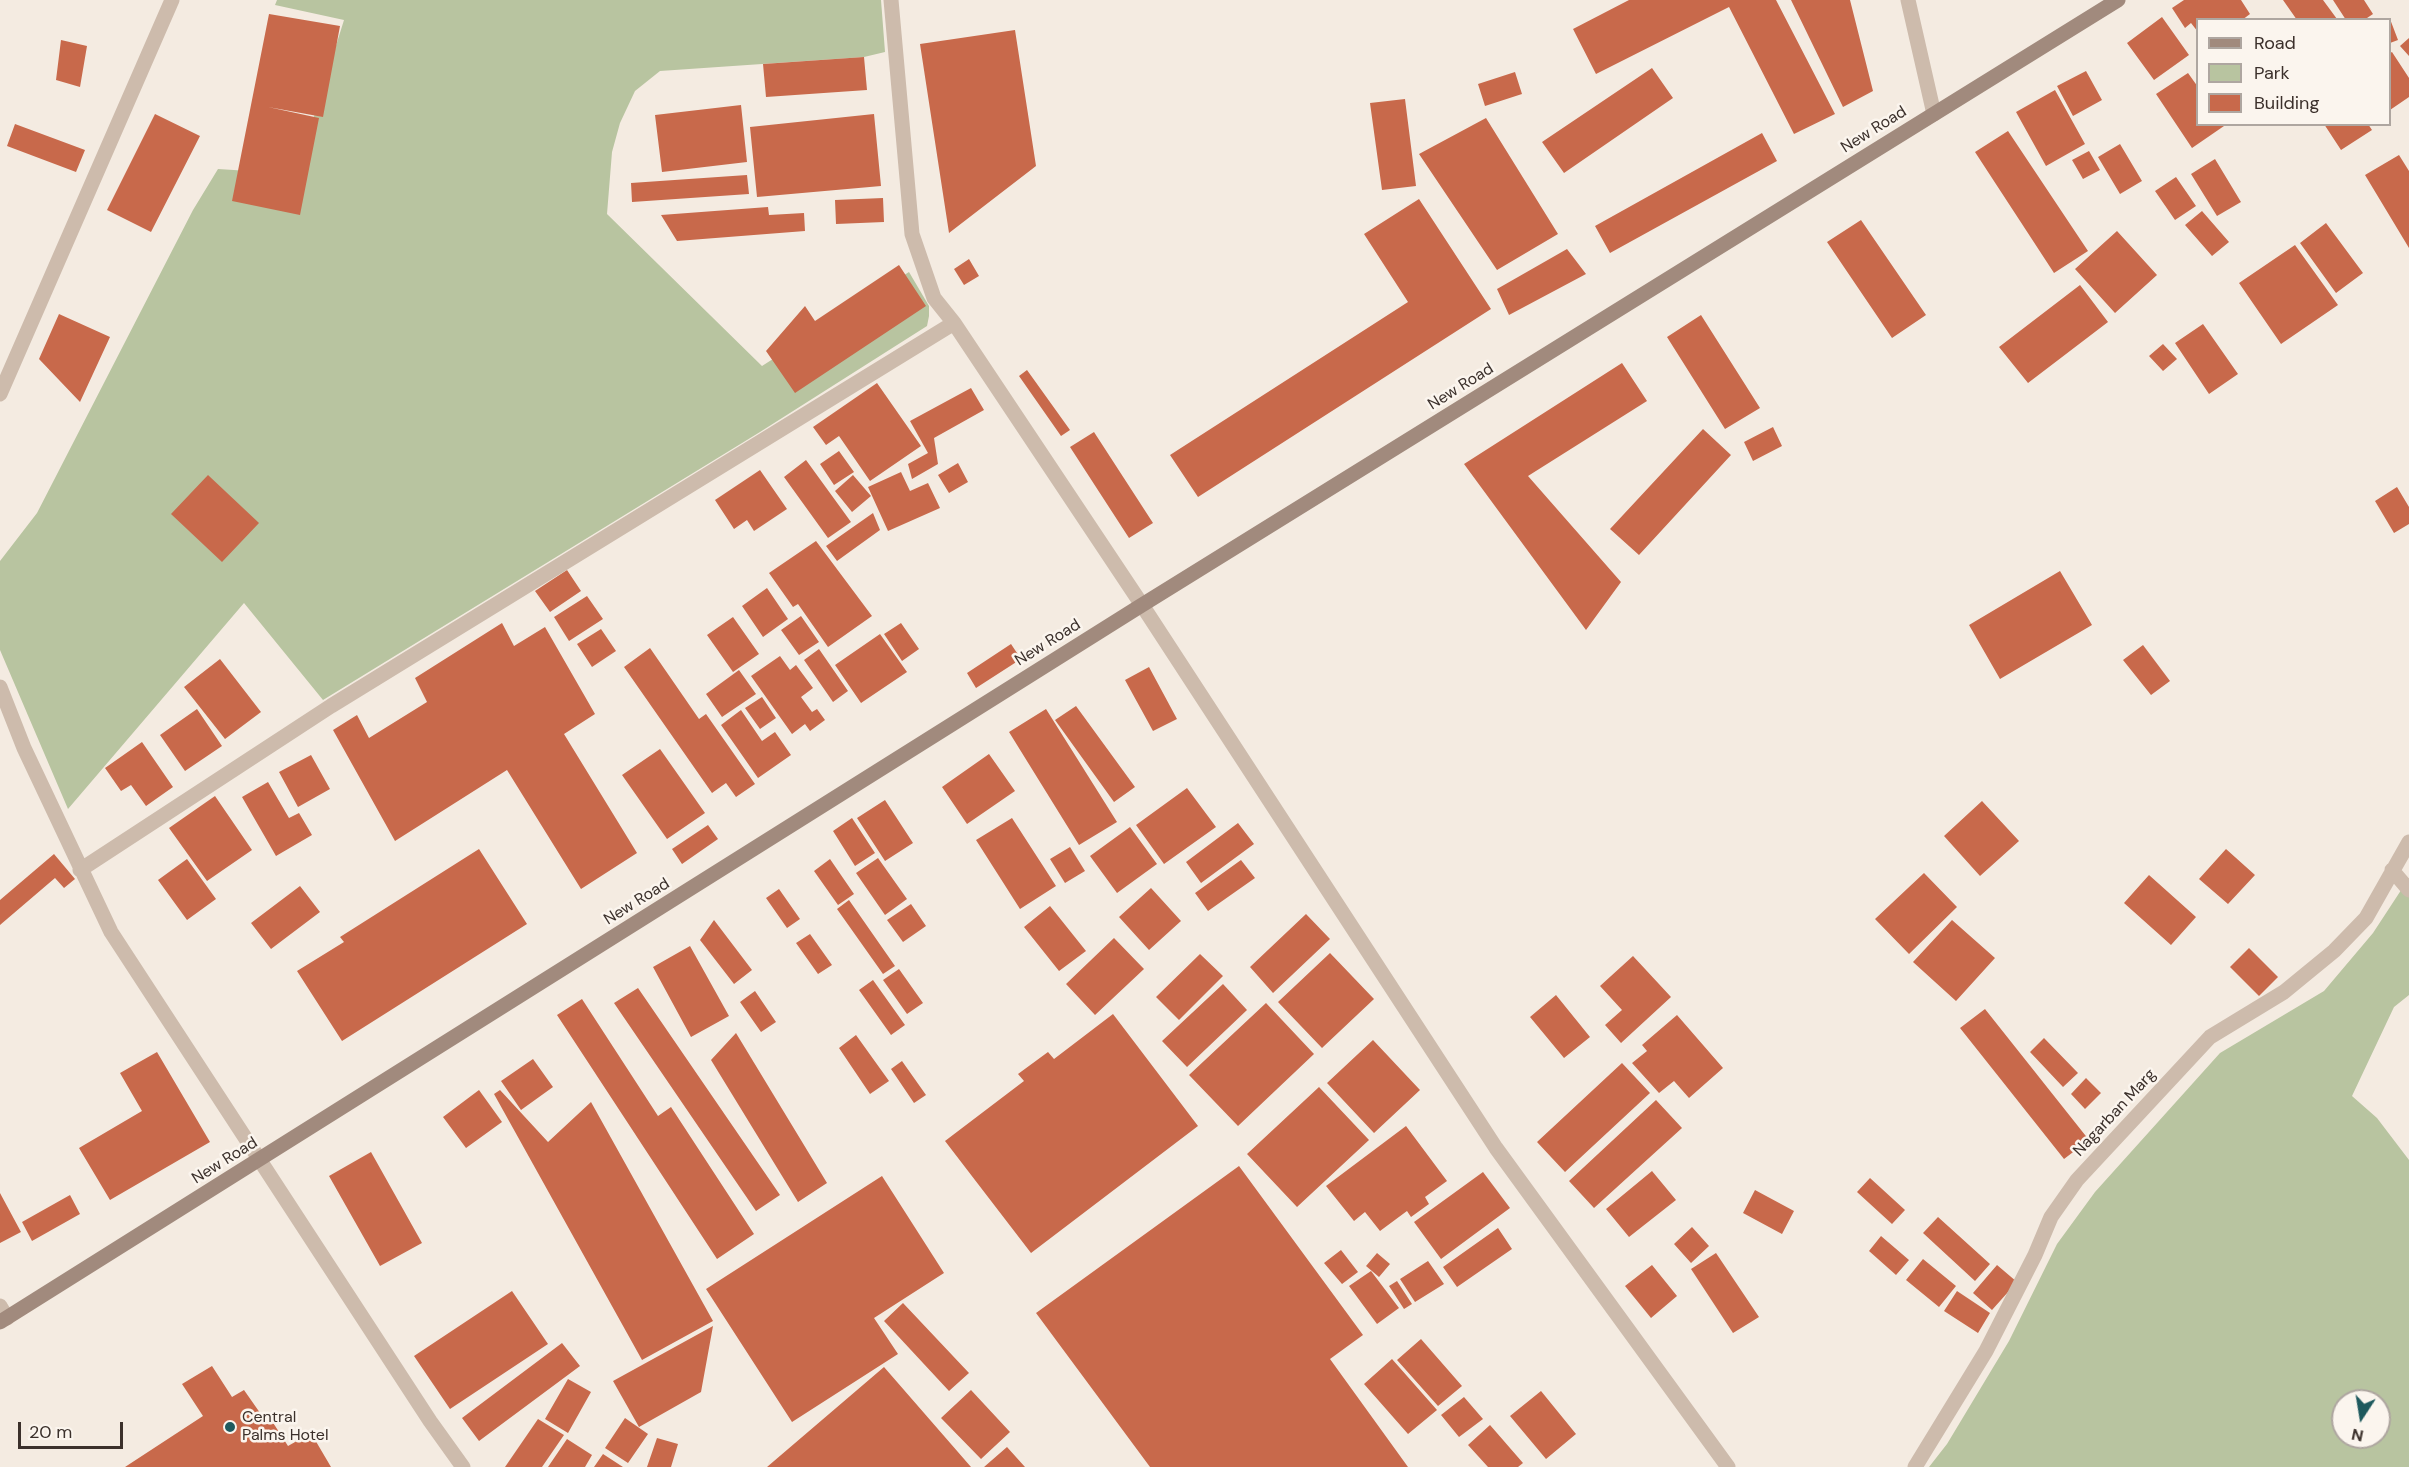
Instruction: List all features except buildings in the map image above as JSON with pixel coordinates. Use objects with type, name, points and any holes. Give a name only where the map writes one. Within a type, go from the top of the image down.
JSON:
[{"type":"street","points":[[0,394],[172,0]]},
{"type":"street","points":[[891,0],[912,234],[921,268],[934,298],[954,323],[1142,605],[1496,1148],[1728,1467]]},
{"type":"street","points":[[1908,0],[1934,114]]},
{"type":"street","name":"New Road","points":[[2,1315],[260,1160],[1142,605],[2118,0]]},
{"type":"street","points":[[80,870],[331,706],[954,323]]},
{"type":"street","points":[[0,687],[24,748],[111,932],[423,1411],[463,1467]]},
{"type":"street","name":"Nagarban Marg","points":[[1915,1467],[1986,1351],[2035,1255],[2051,1217],[2077,1180],[2210,1037],[2284,992],[2334,951],[2366,918],[2409,842]]},
{"type":"street","points":[[2392,870],[2409,890]]},
{"type":"green space","points":[[277,0],[881,0],[885,52],[864,57],[660,71],[635,91],[620,123],[612,152],[607,214],[762,366],[909,272],[929,306],[927,326],[760,432],[323,700],[244,603],[68,809],[0,650],[0,561],[37,513],[193,210],[218,169],[296,174],[344,20],[275,5]]},
{"type":"green space","points":[[2409,878],[2409,995],[2394,1007],[2352,1096],[2377,1118],[2409,1160],[2409,1467],[1929,1467],[1947,1444],[2009,1341],[2057,1244],[2095,1192],[2220,1053],[2324,991],[2373,933]]},
{"type":"place","name":"Central Palms Hotel","points":[[230,1427]]}]
